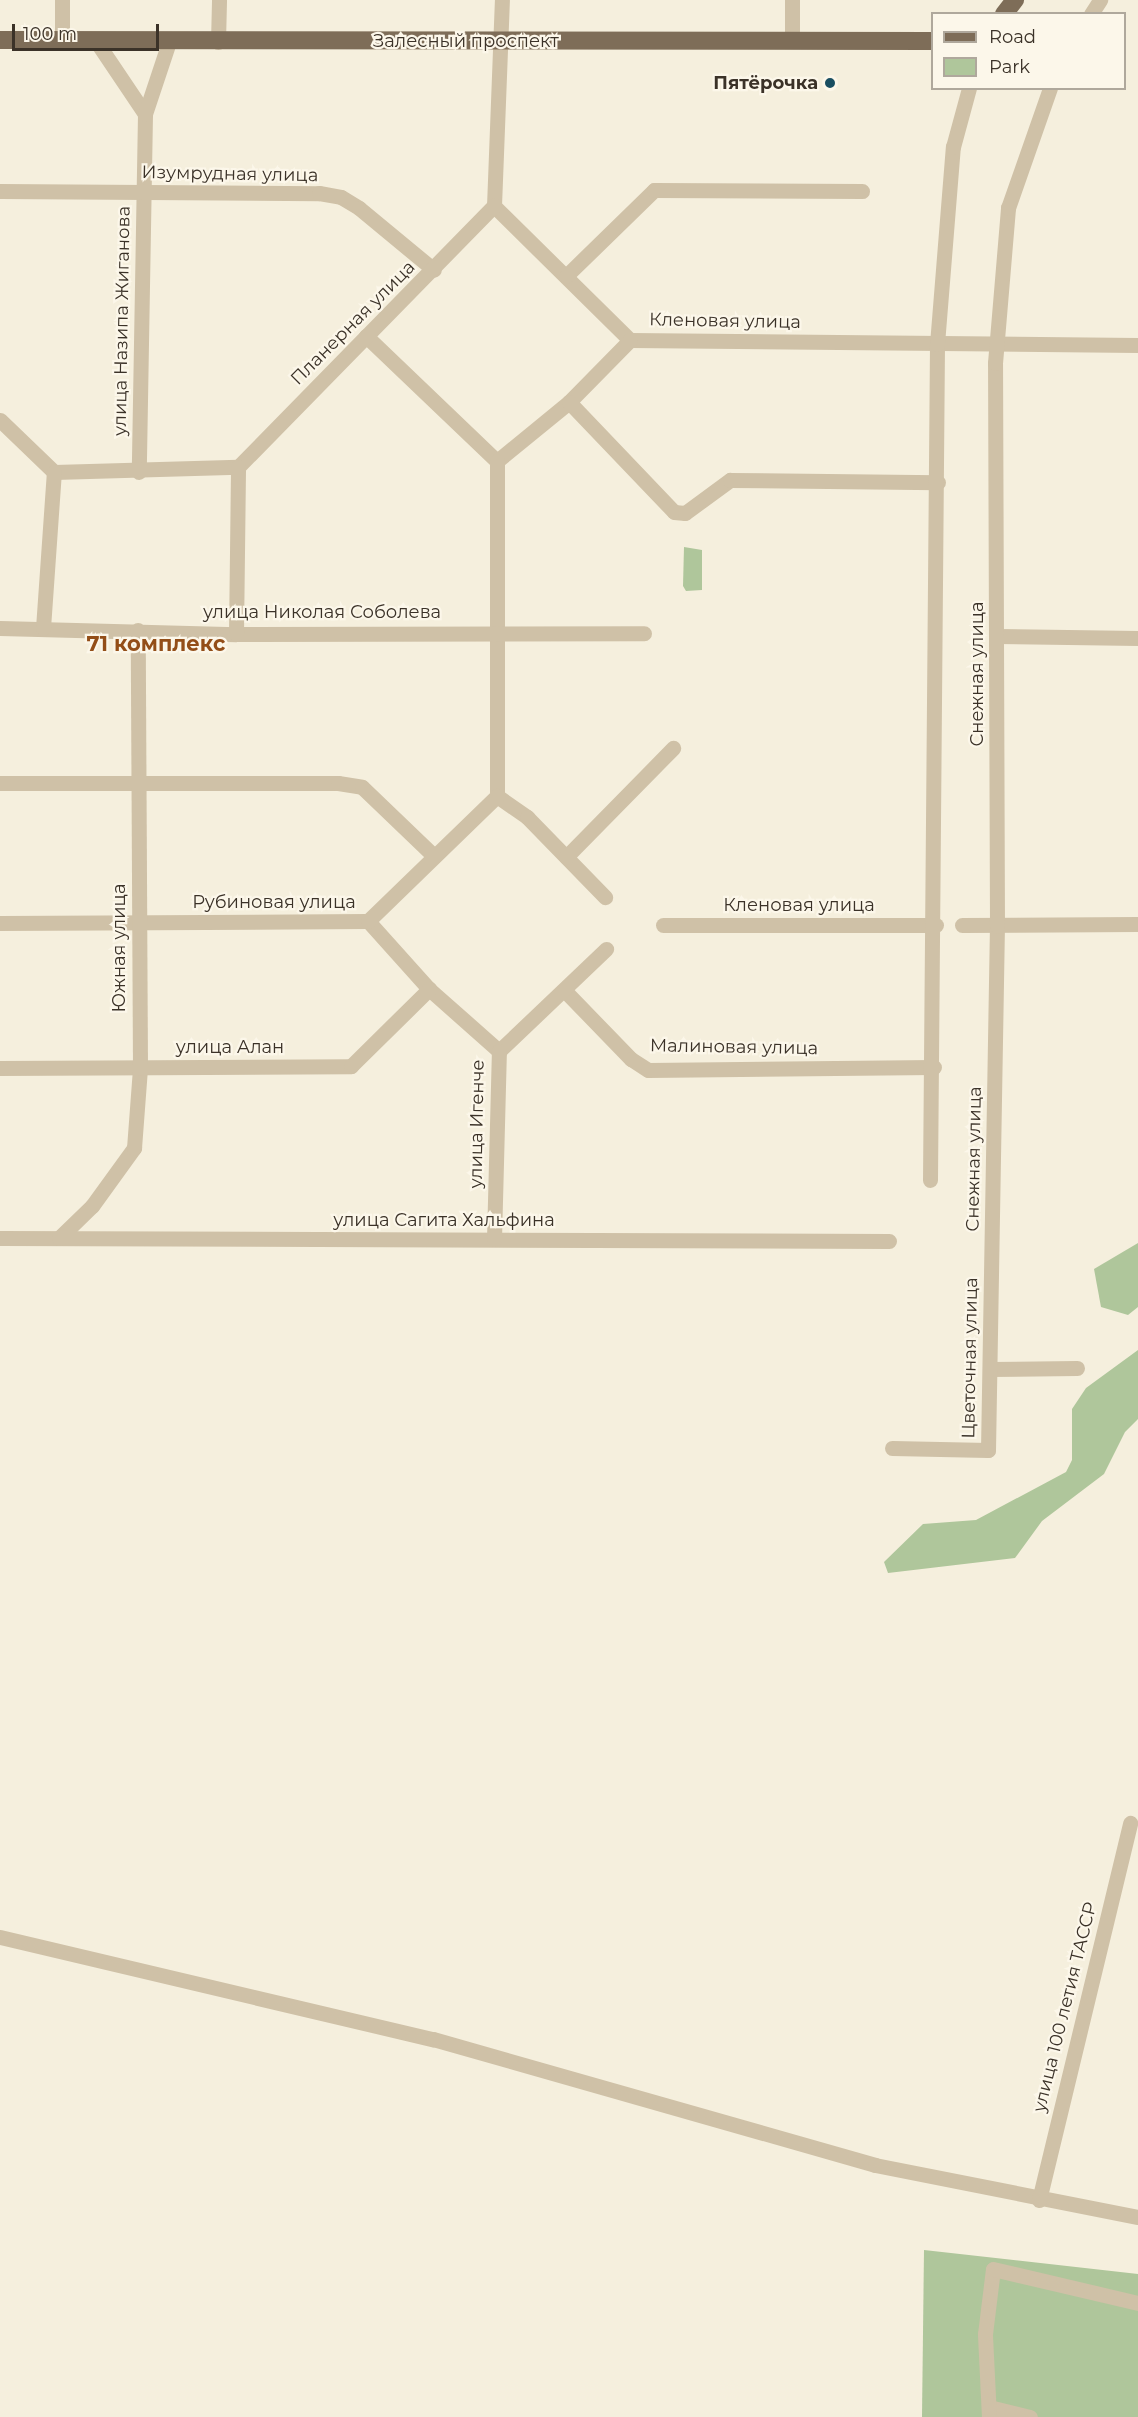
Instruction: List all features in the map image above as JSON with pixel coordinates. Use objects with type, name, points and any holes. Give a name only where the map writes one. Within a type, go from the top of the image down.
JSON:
[{"type":"main road","points":[[1006,12],[1015,0]]},
{"type":"main road","name":"Залесный проспект","points":[[0,40],[169,42],[931,41]]},
{"type":"street","points":[[62,0],[62,41]]},
{"type":"street","points":[[218,42],[219,0]]},
{"type":"street","points":[[494,206],[502,0]]},
{"type":"street","points":[[792,0],[792,40]]},
{"type":"street","points":[[96,41],[145,114]]},
{"type":"street","name":"улица Назипа Жиганова","points":[[139,472],[145,114],[169,42]]},
{"type":"street","points":[[930,1180],[936,925],[937,344],[953,147],[968,90]]},
{"type":"street","name":"Снежная улица","points":[[991,1267],[998,926],[996,344],[1008,208],[1049,90]]},
{"type":"street","points":[[567,276],[654,190],[862,191]]},
{"type":"street","name":"Изумрудная улица","points":[[0,191],[319,193],[341,197],[434,270]]},
{"type":"street","name":"Планерная улица","points":[[238,467],[434,270],[494,206]]},
{"type":"street","name":"Кленовая улица","points":[[494,206],[630,340],[1138,345]]},
{"type":"street","points":[[366,336],[497,461],[497,796],[527,817],[605,897]]},
{"type":"street","points":[[497,461],[569,402],[630,340]]},
{"type":"street","points":[[569,402],[674,512],[685,513],[730,480],[938,482]]},
{"type":"street","points":[[0,420],[54,472],[139,472],[238,467],[236,634]]},
{"type":"street","points":[[43,628],[54,472]]},
{"type":"street","name":"улица Николая Соболева","points":[[0,628],[236,634],[497,630],[644,633]]},
{"type":"street","name":"Южная улица","points":[[59,1238],[92,1206],[134,1148],[140,1068],[138,630]]},
{"type":"street","points":[[996,636],[1138,638]]},
{"type":"street","points":[[566,857],[673,748]]},
{"type":"street","points":[[0,783],[139,782],[362,787],[434,856]]},
{"type":"street","name":"Рубиновая улица","points":[[0,923],[368,921],[497,796]]},
{"type":"street","name":"улица Игенче","points":[[368,921],[429,989],[499,1050],[494,1239]]},
{"type":"street","points":[[962,925],[1138,924]]},
{"type":"street","name":"Кленовая улица","points":[[663,925],[936,925]]},
{"type":"street","points":[[499,1050],[606,949]]},
{"type":"street","name":"улица Алан","points":[[0,1068],[351,1066],[429,989]]},
{"type":"street","name":"Малиновая улица","points":[[564,991],[631,1059],[648,1070],[934,1067]]},
{"type":"street","name":"улица Сагита Хальфина","points":[[0,1238],[889,1241]]},
{"type":"street","name":"Цветочная улица","points":[[892,1448],[988,1450],[991,1267]]},
{"type":"street","points":[[990,1369],[1077,1368]]},
{"type":"street","name":"улица 100 летия ТАССР","points":[[1039,2200],[1130,1823]]},
{"type":"street","points":[[0,1937],[433,2039],[875,2166],[1039,2200],[1138,2217]]},
{"type":"street","points":[[1030,2417],[989,2412],[985,2334],[993,2270],[1138,2303]]},
{"type":"green space","points":[[684,547],[702,550],[702,590],[686,591],[683,586]]},
{"type":"green space","points":[[1138,1243],[1138,1307],[1128,1315],[1101,1307],[1094,1269]]},
{"type":"green space","points":[[1138,1350],[1138,1419],[1125,1432],[1104,1474],[1042,1521],[1015,1558],[888,1573],[884,1562],[923,1524],[976,1520],[1066,1472],[1072,1460],[1072,1409],[1086,1388]]},
{"type":"green space","points":[[924,2250],[1138,2274],[1138,2417],[922,2417]]},
{"type":"place","name":"Пятёрочка","points":[[830,83]]},
{"type":"district","name":"71 комплекс","points":[[156,644]]}]
